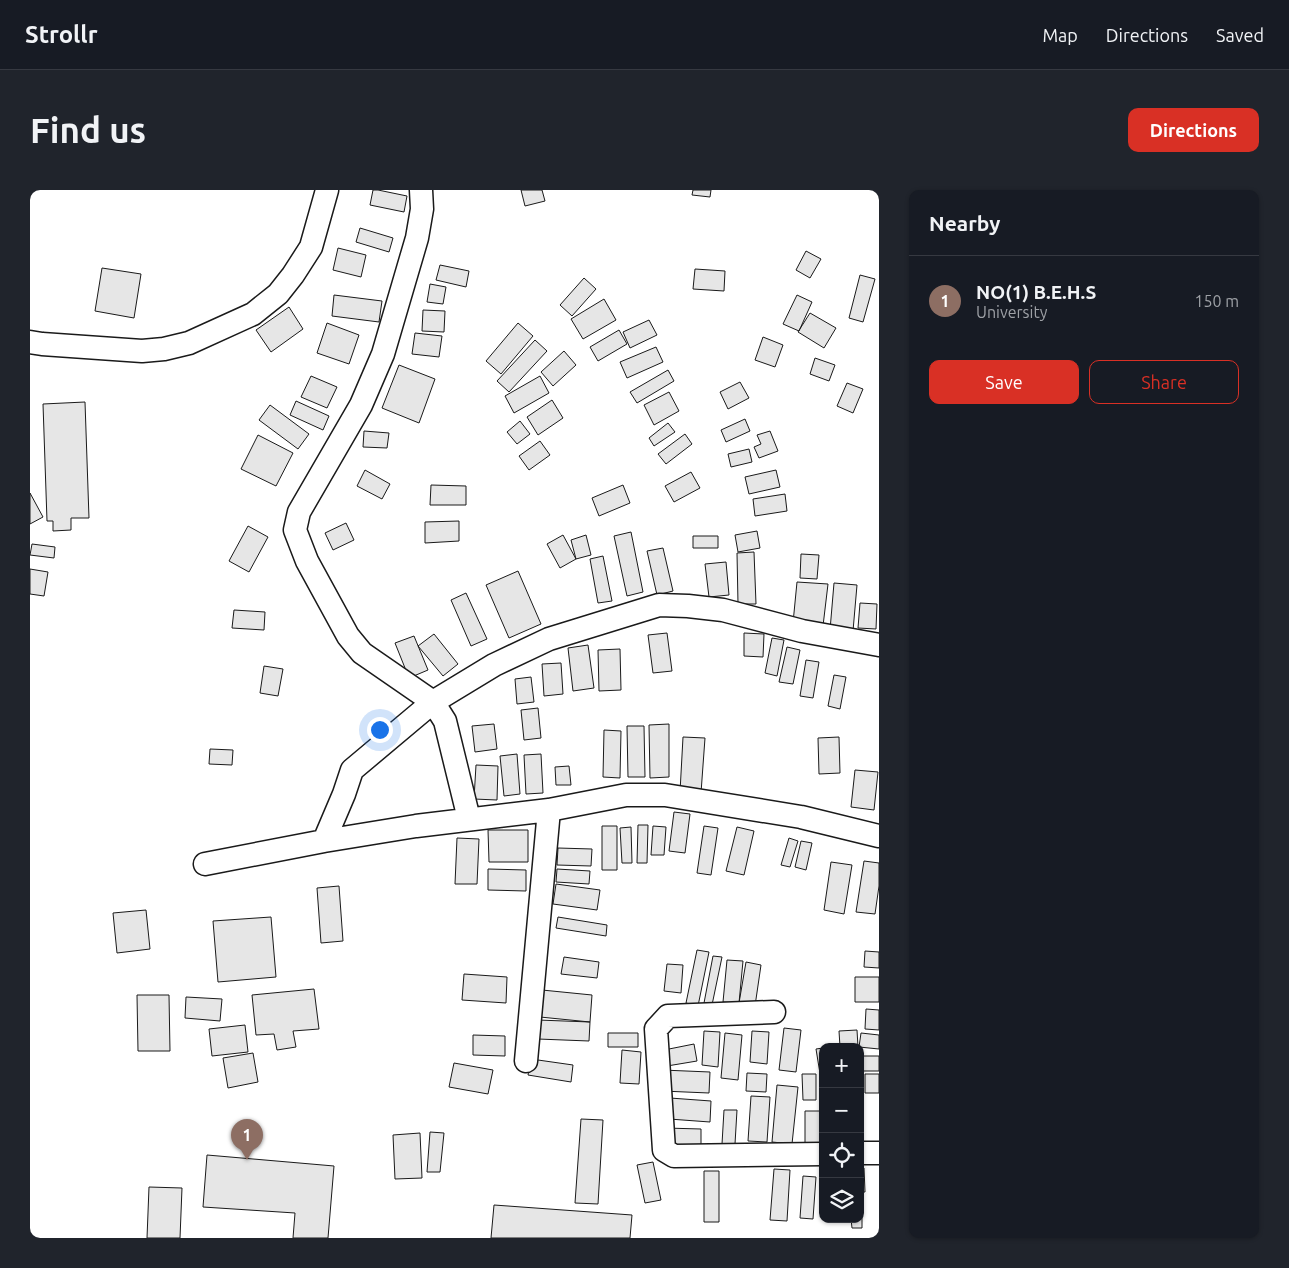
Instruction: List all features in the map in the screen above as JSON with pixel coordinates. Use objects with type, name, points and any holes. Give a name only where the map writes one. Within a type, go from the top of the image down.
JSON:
[{"type":"street","points":[[30,342],[142,351],[164,349],[189,343],[253,314],[278,294],[293,275],[310,247],[327,190]]},
{"type":"street","points":[[421,190],[422,209],[418,238],[383,354],[361,405],[300,512],[295,530],[307,561],[348,636],[362,653],[433,702],[445,721],[468,820]]},
{"type":"street","points":[[324,841],[352,770],[433,702],[494,666],[549,639],[659,605],[723,610],[802,631],[879,645]]},
{"type":"street","points":[[205,864],[324,841],[416,826],[550,810],[626,795],[665,795],[801,817],[879,836]]},
{"type":"street","points":[[526,1061],[550,810]]},
{"type":"street","points":[[774,1012],[668,1016],[656,1029],[664,1150],[674,1156],[819,1154]]},
{"type":"street","points":[[864,1153],[879,1153]]},
{"type":"building","points":[[373,190],[407,196],[404,212],[370,205]]},
{"type":"building","points":[[521,190],[542,190],[545,201],[525,206]]},
{"type":"building","points":[[693,190],[711,190],[710,197],[692,195]]},
{"type":"building","points":[[360,228],[393,238],[389,252],[356,242]]},
{"type":"building","points":[[338,248],[366,255],[361,277],[333,270]]},
{"type":"building","points":[[806,251],[821,259],[810,278],[796,270]]},
{"type":"building","points":[[440,265],[469,271],[466,287],[436,280]]},
{"type":"building","points":[[102,268],[141,274],[134,318],[95,311]]},
{"type":"building","points":[[695,269],[725,271],[724,291],[693,289]]},
{"type":"building","points":[[860,275],[875,279],[863,322],[849,318]]},
{"type":"building","points":[[584,278],[596,289],[572,316],[560,305]]},
{"type":"building","points":[[430,284],[446,287],[443,304],[427,302]]},
{"type":"building","points":[[334,295],[382,301],[379,322],[332,316]]},
{"type":"building","points":[[797,295],[812,302],[799,331],[783,324]]},
{"type":"building","points":[[604,299],[616,320],[583,339],[571,319]]},
{"type":"building","points":[[289,307],[303,329],[271,352],[256,330]]},
{"type":"building","points":[[423,310],[445,311],[444,332],[422,331]]},
{"type":"building","points":[[810,313],[836,328],[824,348],[798,332]]},
{"type":"building","points":[[649,320],[657,335],[630,348],[623,332]]},
{"type":"building","points":[[327,323],[359,335],[349,364],[317,353]]},
{"type":"building","points":[[518,323],[533,336],[501,374],[486,361]]},
{"type":"building","points":[[619,330],[627,344],[598,361],[590,347]]},
{"type":"building","points":[[415,333],[442,336],[439,357],[412,354]]},
{"type":"building","points":[[763,337],[783,345],[775,367],[755,360]]},
{"type":"building","points":[[535,340],[547,351],[509,392],[497,381]]},
{"type":"building","points":[[656,347],[663,362],[627,378],[620,362]]},
{"type":"building","points":[[564,351],[576,365],[553,386],[541,372]]},
{"type":"building","points":[[815,358],[835,365],[829,381],[810,374]]},
{"type":"building","points":[[399,365],[435,379],[419,423],[382,408]]},
{"type":"building","points":[[668,370],[674,381],[637,403],[630,392]]},
{"type":"building","points":[[311,376],[337,387],[327,408],[301,397]]},
{"type":"building","points":[[540,376],[549,393],[514,413],[505,396]]},
{"type":"building","points":[[740,382],[749,398],[728,409],[720,392]]},
{"type":"building","points":[[847,383],[863,389],[853,413],[837,406]]},
{"type":"building","points":[[669,392],[679,411],[654,425],[644,405]]},
{"type":"building","points":[[552,400],[563,418],[538,435],[527,417]]},
{"type":"building","points":[[296,401],[329,416],[323,430],[290,415]]},
{"type":"building","points":[[85,402],[89,518],[71,518],[71,530],[53,531],[53,521],[47,521],[43,404]]},
{"type":"building","points":[[270,405],[309,434],[298,449],[259,420]]},
{"type":"building","points":[[745,419],[750,431],[726,442],[721,430]]},
{"type":"building","points":[[520,421],[530,434],[517,444],[507,432]]},
{"type":"building","points":[[668,423],[675,432],[654,446],[649,438]]},
{"type":"building","points":[[364,431],[389,433],[387,448],[363,447]]},
{"type":"building","points":[[770,431],[778,451],[759,458],[754,447],[761,444],[757,435]]},
{"type":"building","points":[[685,434],[692,444],[666,464],[658,454]]},
{"type":"building","points":[[258,435],[293,453],[276,486],[241,469]]},
{"type":"building","points":[[540,441],[550,455],[529,470],[519,456]]},
{"type":"building","points":[[749,449],[752,462],[731,467],[728,454]]},
{"type":"building","points":[[365,470],[390,484],[382,499],[357,486]]},
{"type":"building","points":[[776,470],[780,487],[749,494],[745,477]]},
{"type":"building","points":[[691,472],[700,488],[674,502],[665,486]]},
{"type":"building","points":[[431,485],[466,486],[466,505],[430,505]]},
{"type":"building","points":[[623,485],[630,503],[599,516],[592,498]]},
{"type":"building","points":[[30,493],[43,517],[30,524]]},
{"type":"building","points":[[785,494],[787,511],[755,516],[753,499]]},
{"type":"building","points":[[459,521],[459,541],[425,543],[425,522]]},
{"type":"building","points":[[346,523],[354,540],[333,550],[325,533]]},
{"type":"building","points":[[248,526],[268,537],[249,572],[229,561]]},
{"type":"building","points":[[757,531],[760,548],[738,552],[735,535]]},
{"type":"building","points":[[631,532],[643,592],[627,596],[614,536]]},
{"type":"building","points":[[563,535],[576,559],[560,568],[547,544]]},
{"type":"building","points":[[586,535],[591,555],[576,559],[571,540]]},
{"type":"building","points":[[693,536],[718,536],[718,548],[693,548]]},
{"type":"building","points":[[32,544],[55,547],[54,558],[30,555]]},
{"type":"building","points":[[663,548],[673,591],[657,595],[647,551]]},
{"type":"building","points":[[754,552],[756,604],[738,604],[737,553]]},
{"type":"building","points":[[801,554],[819,555],[817,579],[800,578]]},
{"type":"building","points":[[603,556],[612,601],[598,603],[590,559]]},
{"type":"building","points":[[726,562],[729,595],[709,597],[705,564]]},
{"type":"building","points":[[30,569],[48,572],[44,596],[30,594]]},
{"type":"building","points":[[518,571],[541,624],[509,638],[486,585]]},
{"type":"building","points":[[797,582],[828,584],[823,626],[793,623]]},
{"type":"building","points":[[834,583],[857,585],[853,631],[830,630]]},
{"type":"building","points":[[466,593],[487,639],[471,646],[451,600]]},
{"type":"building","points":[[860,603],[877,604],[876,629],[858,628]]},
{"type":"building","points":[[234,610],[265,612],[264,630],[232,628]]},
{"type":"building","points":[[667,633],[672,671],[653,673],[648,635]]},
{"type":"building","points":[[744,633],[764,634],[763,657],[744,656]]},
{"type":"building","points":[[434,634],[458,664],[443,676],[418,646]]},
{"type":"building","points":[[414,636],[428,670],[409,678],[395,643]]},
{"type":"building","points":[[772,638],[784,640],[777,676],[765,673]]},
{"type":"building","points":[[588,645],[594,688],[573,691],[568,648]]},
{"type":"building","points":[[787,647],[800,650],[793,684],[779,682]]},
{"type":"building","points":[[620,649],[621,690],[599,691],[598,650]]},
{"type":"building","points":[[806,660],[819,662],[813,698],[800,696]]},
{"type":"building","points":[[561,663],[563,694],[544,696],[542,664]]},
{"type":"building","points":[[264,666],[283,669],[278,696],[260,693]]},
{"type":"building","points":[[834,675],[846,677],[840,709],[828,706]]},
{"type":"building","points":[[531,677],[534,702],[517,704],[515,679]]},
{"type":"building","points":[[538,708],[541,738],[524,740],[521,710]]},
{"type":"building","points":[[494,724],[497,749],[475,752],[472,726]]},
{"type":"building","points":[[669,724],[669,777],[650,778],[649,725]]},
{"type":"building","points":[[627,726],[644,726],[645,777],[628,777]]},
{"type":"building","points":[[604,730],[621,731],[620,778],[603,777]]},
{"type":"building","points":[[683,737],[705,738],[701,793],[680,792]]},
{"type":"building","points":[[839,737],[840,773],[819,774],[818,738]]},
{"type":"building","points":[[210,749],[233,750],[232,765],[209,764]]},
{"type":"building","points":[[517,754],[520,794],[504,796],[500,756]]},
{"type":"building","points":[[541,754],[543,793],[526,794],[524,755]]},
{"type":"building","points":[[476,765],[498,766],[497,800],[474,799]]},
{"type":"building","points":[[569,766],[571,785],[556,785],[555,767]]},
{"type":"building","points":[[855,770],[878,772],[874,810],[851,807]]},
{"type":"building","points":[[674,812],[690,814],[685,853],[669,851]]},
{"type":"building","points":[[638,825],[648,825],[647,863],[637,863]]},
{"type":"building","points":[[602,826],[617,826],[617,870],[602,870]]},
{"type":"building","points":[[653,826],[666,827],[664,855],[651,855]]},
{"type":"building","points":[[704,826],[718,828],[711,875],[697,873]]},
{"type":"building","points":[[631,827],[632,863],[622,863],[620,828]]},
{"type":"building","points":[[737,827],[754,831],[744,875],[726,871]]},
{"type":"building","points":[[488,830],[528,830],[528,862],[489,862]]},
{"type":"building","points":[[457,838],[479,839],[477,884],[455,884]]},
{"type":"building","points":[[789,838],[798,841],[790,867],[781,865]]},
{"type":"building","points":[[801,841],[812,843],[806,870],[795,867]]},
{"type":"building","points":[[558,848],[592,849],[591,866],[557,865]]},
{"type":"building","points":[[864,861],[879,863],[879,886],[875,914],[856,912]]},
{"type":"building","points":[[831,862],[852,865],[844,914],[824,910]]},
{"type":"building","points":[[488,869],[526,870],[526,891],[488,890]]},
{"type":"building","points":[[557,869],[590,871],[589,884],[556,882]]},
{"type":"building","points":[[556,884],[600,890],[597,910],[553,904]]},
{"type":"building","points":[[339,886],[343,941],[321,943],[317,888]]},
{"type":"building","points":[[146,910],[150,949],[117,953],[113,913]]},
{"type":"building","points":[[271,917],[276,977],[218,982],[213,921]]},
{"type":"building","points":[[558,917],[607,925],[606,936],[556,928]]},
{"type":"building","points":[[697,950],[709,952],[698,1006],[686,1003]]},
{"type":"building","points":[[865,951],[879,952],[879,968],[864,967]]},
{"type":"building","points":[[713,956],[722,957],[712,1005],[704,1003]]},
{"type":"building","points":[[564,957],[599,962],[597,978],[561,974]]},
{"type":"building","points":[[727,960],[743,961],[739,1003],[723,1002]]},
{"type":"building","points":[[746,962],[761,965],[755,1006],[739,1003]]},
{"type":"building","points":[[667,964],[683,965],[681,993],[664,991]]},
{"type":"building","points":[[464,974],[507,977],[506,1003],[462,1000]]},
{"type":"building","points":[[855,977],[879,977],[879,1002],[855,1002]]},
{"type":"building","points":[[314,989],[319,1029],[293,1031],[296,1047],[277,1050],[274,1034],[256,1035],[252,995]]},
{"type":"building","points":[[542,990],[592,995],[590,1022],[540,1017]]},
{"type":"building","points":[[137,995],[169,995],[170,1051],[138,1051]]},
{"type":"building","points":[[186,997],[222,999],[220,1021],[185,1018]]},
{"type":"building","points":[[866,1009],[879,1010],[879,1030],[865,1029]]},
{"type":"building","points":[[538,1020],[590,1022],[589,1041],[538,1039]]},
{"type":"building","points":[[245,1025],[248,1052],[212,1056],[209,1029]]},
{"type":"building","points":[[784,1028],[801,1030],[796,1072],[779,1070]]},
{"type":"building","points":[[857,1030],[858,1043],[840,1043],[839,1031]]},
{"type":"building","points":[[704,1031],[720,1032],[718,1067],[702,1065]]},
{"type":"building","points":[[752,1031],[769,1032],[767,1064],[750,1062]]},
{"type":"building","points":[[608,1033],[638,1033],[638,1047],[608,1047]]},
{"type":"building","points":[[725,1033],[742,1035],[738,1080],[721,1078]]},
{"type":"building","points":[[861,1033],[879,1035],[879,1049],[864,1048],[864,1043],[860,1043]]},
{"type":"building","points":[[473,1035],[505,1036],[505,1056],[473,1055]]},
{"type":"building","points":[[694,1044],[697,1061],[667,1066],[664,1050]]},
{"type":"building","points":[[816,1049],[819,1049],[819,1067]]},
{"type":"building","points":[[622,1050],[641,1052],[639,1084],[620,1083]]},
{"type":"building","points":[[253,1053],[258,1082],[228,1088],[223,1058]]},
{"type":"building","points":[[864,1056],[879,1056],[879,1071],[864,1071]]},
{"type":"building","points":[[531,1059],[573,1065],[571,1082],[528,1075]]},
{"type":"building","points":[[454,1063],[493,1070],[488,1094],[449,1087]]},
{"type":"building","points":[[662,1070],[710,1072],[709,1093],[662,1091]]},
{"type":"building","points":[[747,1073],[767,1074],[766,1092],[746,1091]]},
{"type":"building","points":[[802,1074],[816,1074],[816,1100],[803,1100]]},
{"type":"building","points":[[865,1074],[879,1074],[879,1093],[865,1093]]},
{"type":"building","points":[[777,1085],[798,1087],[792,1144],[772,1142]]},
{"type":"building","points":[[751,1096],[770,1097],[767,1142],[748,1141]]},
{"type":"building","points":[[670,1098],[711,1101],[710,1122],[669,1119]]},
{"type":"building","points":[[724,1110],[737,1110],[735,1144],[722,1144]]},
{"type":"building","points":[[805,1111],[819,1111],[819,1146],[805,1146]]},
{"type":"building","points":[[581,1119],[603,1120],[598,1204],[575,1203]]},
{"type":"building","points":[[665,1128],[701,1129],[701,1147],[665,1146]]},
{"type":"building","points":[[430,1132],[444,1133],[440,1172],[427,1172]]},
{"type":"building","points":[[420,1133],[422,1178],[395,1179],[393,1135]]},
{"type":"building","points":[[207,1155],[334,1166],[328,1238],[293,1238],[295,1213],[203,1207]]},
{"type":"building","points":[[653,1162],[661,1200],[645,1203],[637,1165]]},
{"type":"building","points":[[774,1169],[790,1170],[787,1221],[770,1220]]},
{"type":"building","points":[[704,1171],[719,1171],[719,1222],[704,1222]]},
{"type":"building","points":[[803,1176],[816,1177],[813,1219],[800,1218]]},
{"type":"building","points":[[149,1187],[182,1188],[180,1238],[147,1238]]},
{"type":"building","points":[[494,1205],[632,1215],[630,1238],[491,1238]]},
{"type":"building","points":[[851,1223],[862,1223],[862,1228],[852,1228]]},
{"type":"place","name":"NO(1) B.E.H.S","points":[[247,1160]]}]
